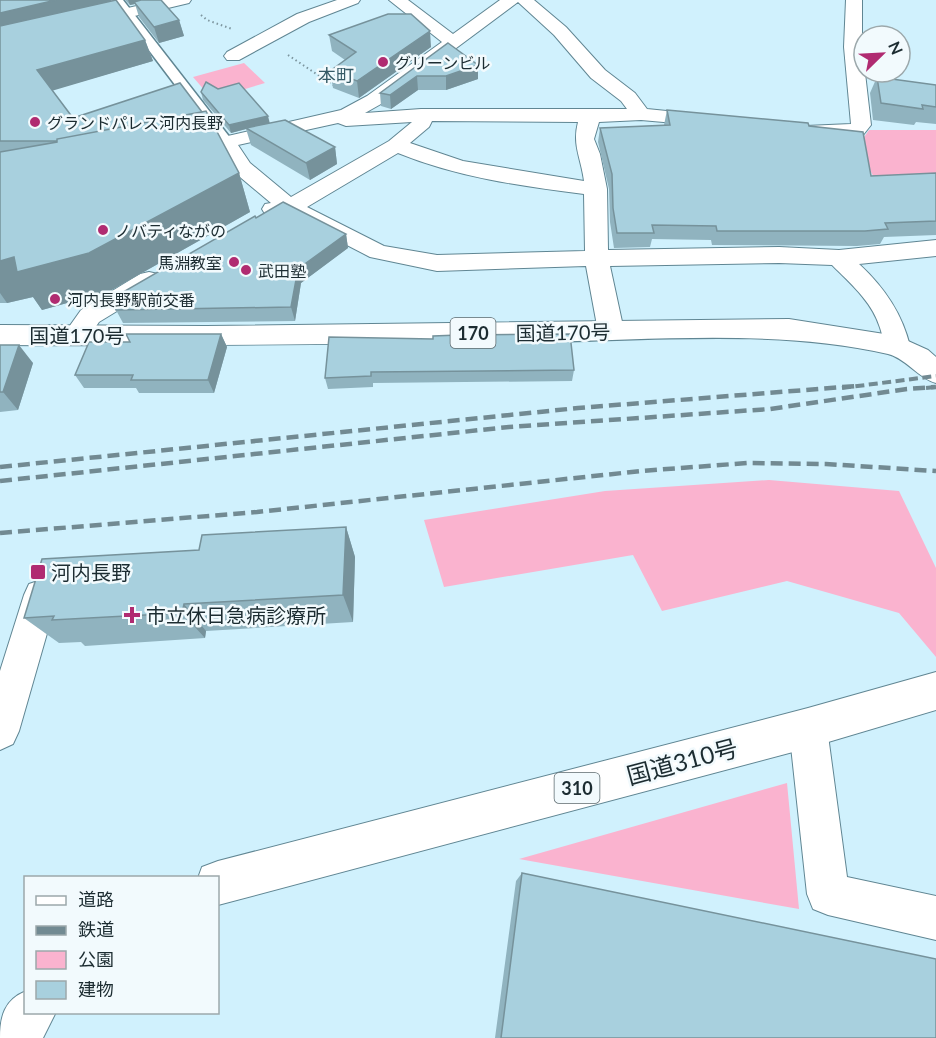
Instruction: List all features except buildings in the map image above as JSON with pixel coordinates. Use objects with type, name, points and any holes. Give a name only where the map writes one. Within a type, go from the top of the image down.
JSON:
[{"type":"highway","name":"国道170号","points":[[0,335],[206,336],[789,329],[897,346],[918,357],[936,373]]},
{"type":"highway","name":"国道310号","points":[[219,883],[808,728],[936,691]]},
{"type":"highway","points":[[15,1038],[31,1014]]},
{"type":"street","points":[[0,43],[121,6],[183,0]]},
{"type":"street","points":[[232,56],[303,18],[352,0]]},
{"type":"street","points":[[397,0],[452,41]]},
{"type":"street","points":[[190,148],[347,115],[374,100],[511,0]]},
{"type":"street","points":[[524,0],[560,31],[590,65],[628,97],[641,114]]},
{"type":"street","points":[[853,24],[854,0]]},
{"type":"street","points":[[121,6],[226,142],[242,167],[290,207],[378,252],[437,263],[779,255],[839,258],[936,248]]},
{"type":"street","points":[[792,128],[856,131],[861,125],[856,84]]},
{"type":"street","points":[[864,84],[879,86]]},
{"type":"street","points":[[318,122],[421,115],[641,114],[723,122]]},
{"type":"street","points":[[256,220],[274,209],[290,207],[396,145],[422,123],[421,115]]},
{"type":"street","points":[[590,116],[584,139],[593,157],[597,258],[611,331]]},
{"type":"street","points":[[396,145],[443,162],[474,170],[539,182],[596,189]]},
{"type":"street","points":[[839,258],[870,288],[892,324],[897,346]]},
{"type":"street","points":[[77,334],[90,316],[171,268]]},
{"type":"street","points":[[0,731],[41,595]]},
{"type":"street","points":[[808,728],[828,894],[936,918]]},
{"type":"green space","points":[[244,63],[265,83],[212,99],[193,77]]},
{"type":"green space","points":[[869,130],[936,130],[936,184],[879,186],[867,165],[862,140]]},
{"type":"green space","points":[[769,480],[899,491],[936,568],[936,657],[899,613],[787,581],[662,611],[633,555],[444,587],[424,520],[605,491]]},
{"type":"green space","points":[[787,783],[799,909],[519,859]]},
{"type":"railway","points":[[842,388],[936,376]]},
{"type":"railway","points":[[0,467],[578,408],[856,386]]},
{"type":"railway","points":[[0,481],[509,427],[770,409],[907,389],[936,387],[926,388]]},
{"type":"railway","points":[[0,533],[257,512],[641,471],[747,463],[826,464],[936,471]]},
{"type":"place","name":"グリーンビル","points":[[383,62]]},
{"type":"place","name":"グランドパレス河内長野","points":[[35,122]]},
{"type":"place","name":"ノバティながの","points":[[103,230]]},
{"type":"place","name":"馬淵教室","points":[[234,262]]},
{"type":"place","name":"武田塾","points":[[246,270]]},
{"type":"place","name":"河内長野駅前交番","points":[[55,299]]},
{"type":"place","name":"河内長野","points":[[38,572]]},
{"type":"place","name":"市立休日急病診療所","points":[[132,615]]},
{"type":"district","name":"本町","points":[[336,75]]}]
